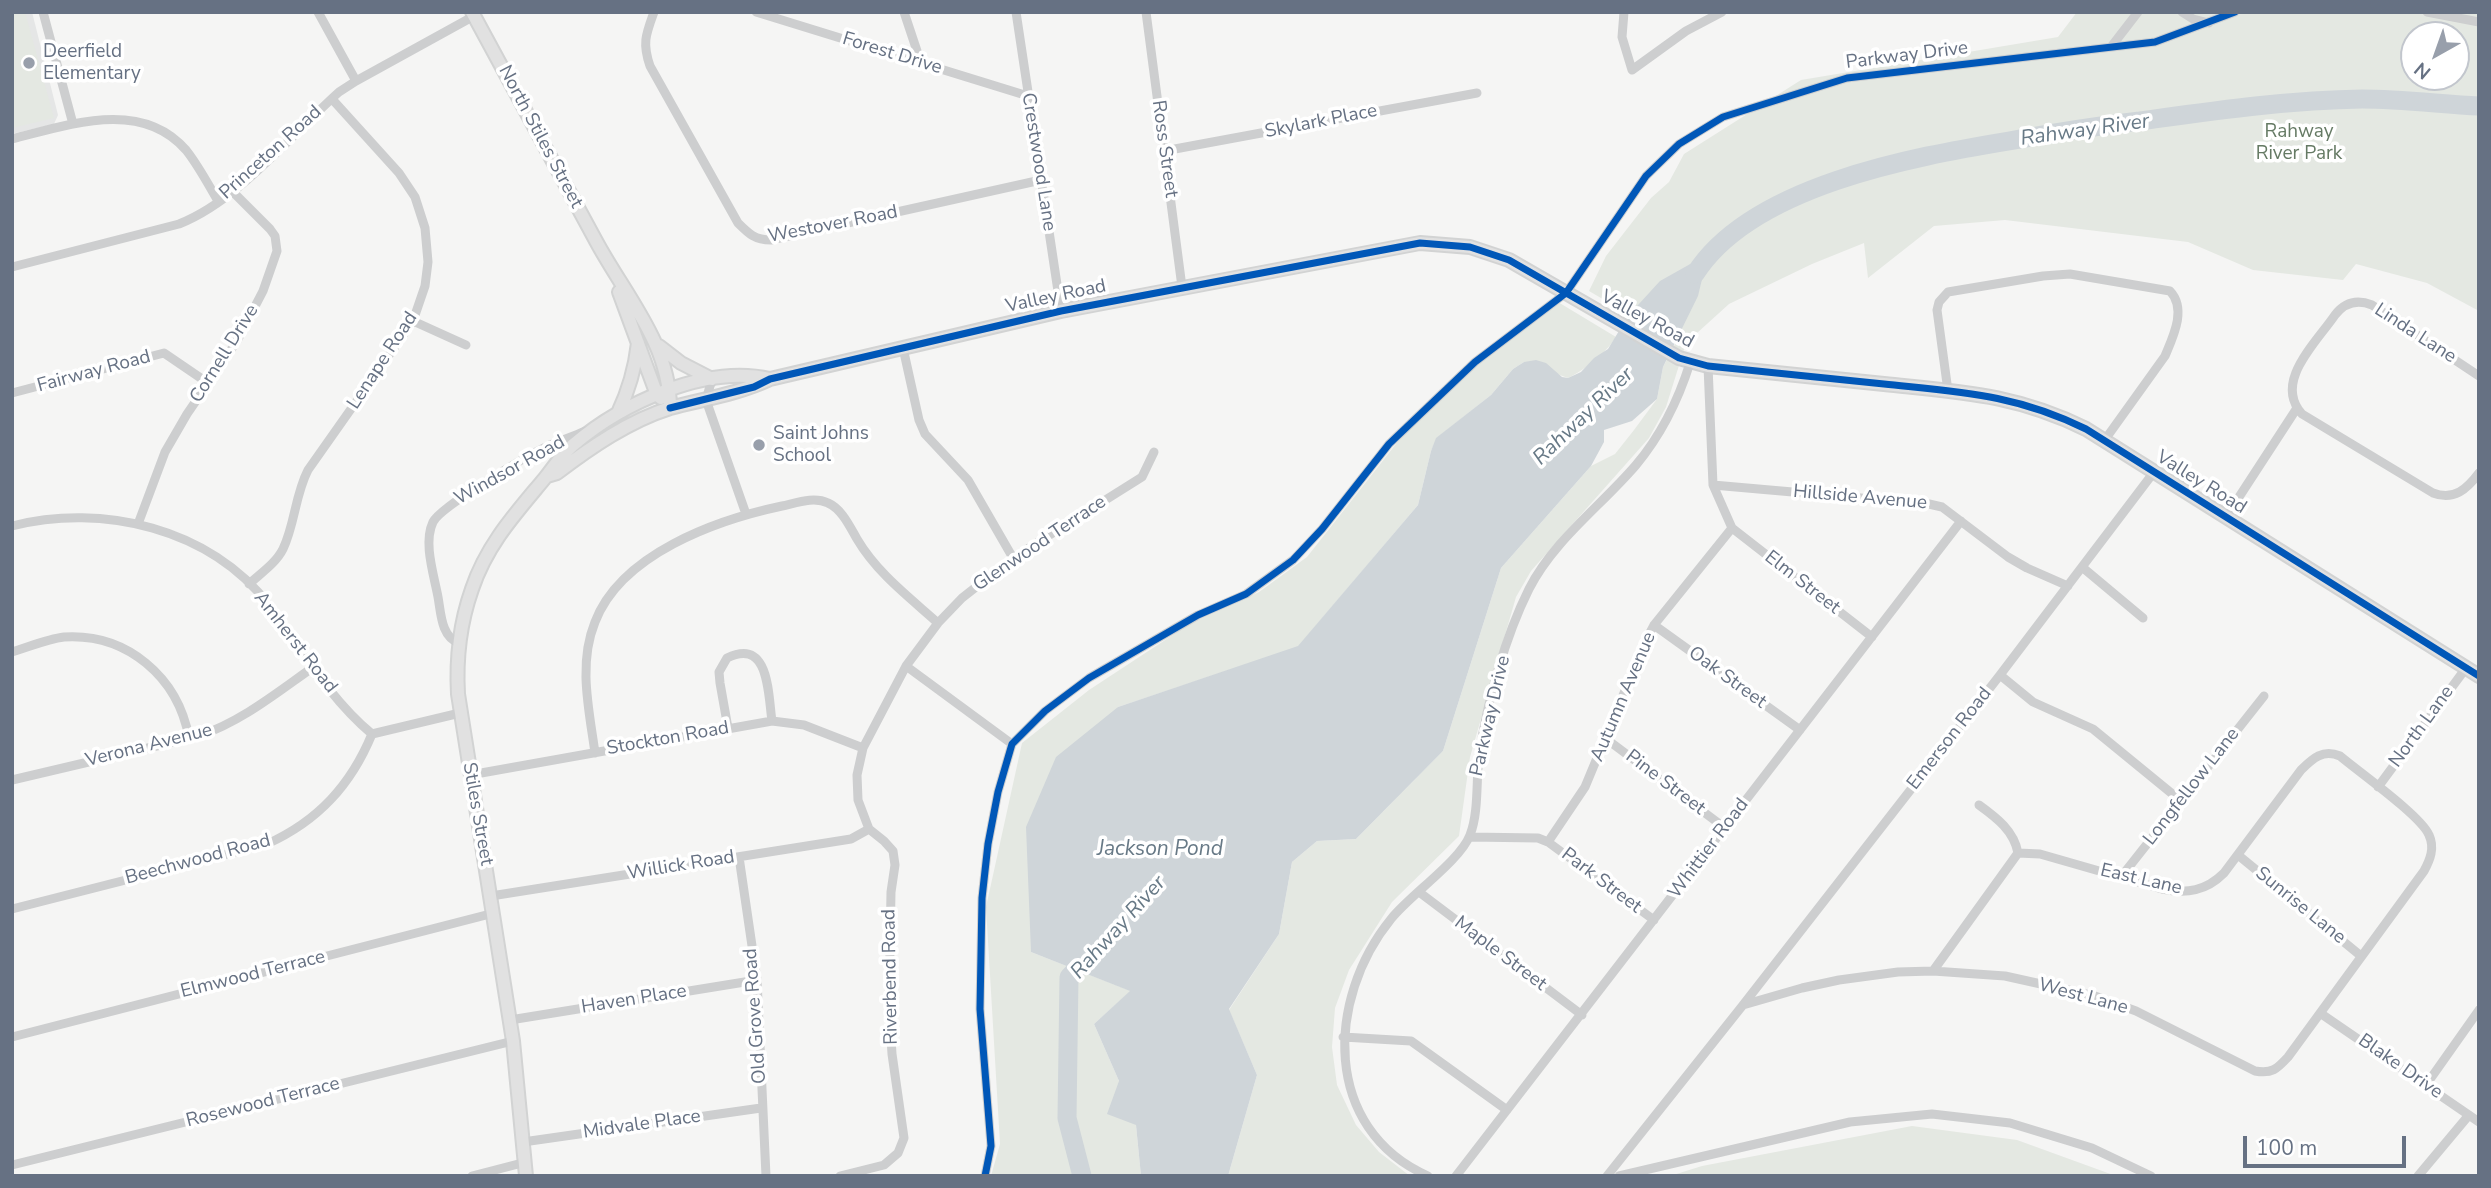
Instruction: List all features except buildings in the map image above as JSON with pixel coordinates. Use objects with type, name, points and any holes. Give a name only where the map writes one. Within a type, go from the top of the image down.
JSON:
[{"type":"street","points":[[43,12],[73,124]]},
{"type":"street","points":[[318,12],[356,81]]},
{"type":"street","name":"Westover Road","points":[[654,12],[645,36],[645,51],[650,66],[738,223],[760,240],[771,240],[1041,180]]},
{"type":"street","name":"Forest Drive","points":[[756,12],[1028,96]]},
{"type":"street","points":[[904,12],[921,63]]},
{"type":"street","name":"Crestwood Lane","points":[[1016,12],[1061,312]]},
{"type":"street","points":[[1624,12],[1622,37],[1632,70],[1686,31],[1722,12]]},
{"type":"street","points":[[2110,47],[2138,12]]},
{"type":"street","points":[[2182,12],[2193,19],[2209,23]]},
{"type":"street","name":"Parkway Drive","points":[[1012,744],[1045,711],[1089,678],[1198,614],[1246,594],[1293,560],[1322,529],[1389,444],[1475,362],[1566,293],[1646,176],[1679,144],[1723,117],[1847,78],[2155,42],[2235,12]]},
{"type":"street","points":[[2427,12],[2479,22]]},
{"type":"street","name":"Ross Street","points":[[1147,13],[1182,287]]},
{"type":"street","name":"Princeton Road","points":[[12,267],[196,218],[233,192],[332,99],[356,81],[473,14]]},
{"type":"street","name":"North Stiles Street","points":[[473,14],[655,343],[670,389],[670,408]]},
{"type":"street","name":"Skylark Place","points":[[1164,151],[1477,93]]},
{"type":"street","name":"Lenape Road","points":[[249,584],[277,558],[284,547],[301,483],[413,321],[425,286],[428,262],[425,228],[415,197],[399,173],[332,99]]},
{"type":"street","points":[[12,139],[73,124],[116,118],[144,124],[170,135],[186,151],[218,201]]},
{"type":"street","name":"Cornell Drive","points":[[138,524],[165,452],[237,341],[263,291],[277,250],[275,236],[270,229],[233,192]]},
{"type":"street","name":"Valley Road","points":[[670,408],[754,387],[769,379],[1182,287],[1420,243],[1470,247],[1509,260],[1684,360],[1708,366],[1990,396],[2058,415],[2104,440],[2479,676]]},
{"type":"street","name":"North Stiles Street","points":[[608,262],[657,395],[670,408]]},
{"type":"street","points":[[1948,391],[1937,310],[1938,302],[1948,292],[2070,274],[2170,291],[2179,309],[2165,356],[2104,440]]},
{"type":"street","name":"Linda Lane","points":[[2297,408],[2291,390],[2296,371],[2340,309],[2356,302],[2372,305],[2479,376]]},
{"type":"street","points":[[413,321],[466,345]]},
{"type":"street","points":[[618,413],[635,366],[638,340]]},
{"type":"street","points":[[655,343],[681,363],[712,379],[706,400],[746,514]]},
{"type":"street","points":[[903,348],[919,420],[925,435],[968,480],[1013,558]]},
{"type":"street","name":"Fairway Road","points":[[12,393],[164,354],[208,383]]},
{"type":"street","name":"Parkway Drive","points":[[1470,836],[1474,822],[1480,751],[1495,684],[1514,625],[1530,587],[1562,542],[1653,444],[1674,407],[1684,360]]},
{"type":"street","points":[[1708,366],[1713,485],[1732,528]]},
{"type":"street","name":"Valley Road","points":[[657,395],[670,389],[712,379],[754,375],[769,379]]},
{"type":"street","name":"Stiles Street","points":[[526,1176],[513,1041],[492,896],[460,713],[457,680],[459,643],[472,588],[487,555],[512,516],[571,447],[618,413],[657,395]]},
{"type":"street","name":"Stiles Street","points":[[547,476],[557,473],[614,434],[670,408]]},
{"type":"street","points":[[2226,517],[2297,408],[2308,418],[2439,495],[2455,495],[2463,491],[2479,473]]},
{"type":"street","name":"Windsor Road","points":[[459,643],[450,638],[442,622],[430,552],[433,521],[449,505],[549,446],[597,427]]},
{"type":"street","name":"Glenwood Terrace","points":[[863,748],[906,666],[938,623],[962,598],[1013,558],[1142,477],[1154,452]]},
{"type":"street","name":"Emerson Road","points":[[1743,1004],[2000,675],[2154,472]]},
{"type":"street","name":"Hillside Avenue","points":[[1713,485],[1942,507],[2027,568],[2068,586]]},
{"type":"street","points":[[595,753],[586,663],[595,622],[608,597],[637,568],[660,552],[746,514],[810,500],[832,505],[848,523],[876,568],[938,623]]},
{"type":"street","name":"Amherst Road","points":[[12,526],[59,517],[85,516],[138,524],[173,536],[208,553],[249,584],[267,603],[312,668],[355,719],[372,734]]},
{"type":"street","name":"Whittier Road","points":[[1456,1176],[1961,521]]},
{"type":"street","name":"Autumn Avenue","points":[[1548,842],[1579,798],[1654,625],[1732,528]]},
{"type":"street","name":"Elm Street","points":[[1732,528],[1872,637]]},
{"type":"street","points":[[2082,567],[2143,618]]},
{"type":"street","name":"Oak Street","points":[[1654,625],[1800,730]]},
{"type":"street","points":[[12,652],[61,638],[83,637],[121,646],[151,666],[167,684],[184,716],[188,738]]},
{"type":"street","points":[[728,728],[719,672],[727,659],[741,654],[750,655],[762,665],[772,721]]},
{"type":"street","points":[[906,666],[1012,744],[998,792],[988,844],[982,898],[980,1009],[992,1146],[985,1176]]},
{"type":"street","name":"Verona Avenue","points":[[12,780],[222,728],[249,713],[312,668]]},
{"type":"street","name":"North Lane","points":[[2378,787],[2466,668]]},
{"type":"street","points":[[2000,675],[2033,702],[2093,729],[2181,801]]},
{"type":"street","name":"Longfellow Lane","points":[[2121,877],[2264,696]]},
{"type":"street","points":[[372,734],[460,713]]},
{"type":"street","name":"Stockton Road","points":[[470,775],[772,721],[804,725],[863,748]]},
{"type":"street","name":"Beechwood Road","points":[[12,908],[267,844],[285,836],[317,814],[344,787],[364,754],[372,734]]},
{"type":"street","name":"Pine Street","points":[[1605,738],[1725,828]]},
{"type":"street","name":"Riverbend Road","points":[[840,1176],[884,1165],[898,1153],[904,1138],[892,1054],[889,1005],[891,892],[895,866],[893,851],[869,829],[858,800],[857,775],[863,748]]},
{"type":"street","name":"East Lane","points":[[2018,853],[2040,854],[2179,893],[2197,891],[2213,884],[2313,757],[2322,753],[2340,756],[2378,787]]},
{"type":"street","name":"West Lane","points":[[1743,1004],[1802,988],[1898,972],[1933,971],[2005,976],[2095,996],[2136,1011],[2255,1070],[2268,1073],[2276,1069],[2288,1056],[2429,862],[2432,850],[2428,833],[2416,818],[2378,787]]},
{"type":"street","points":[[1933,971],[2018,853],[2015,838],[1979,805]]},
{"type":"street","name":"Willick Road","points":[[492,896],[850,839],[869,829]]},
{"type":"street","points":[[1428,1176],[1402,1160],[1369,1128],[1350,1088],[1343,1037],[1353,986],[1368,953],[1389,921],[1470,836],[1538,838],[1548,842]]},
{"type":"street","name":"Park Street","points":[[1548,842],[1654,920]]},
{"type":"street","name":"Sunrise Lane","points":[[2238,855],[2361,956]]},
{"type":"street","name":"Old Grove Road","points":[[739,857],[757,980],[766,1176]]},
{"type":"street","name":"Maple Street","points":[[1419,892],[1582,1015]]},
{"type":"street","name":"Elmwood Terrace","points":[[12,1037],[494,913]]},
{"type":"street","name":"Haven Place","points":[[510,1020],[757,980]]},
{"type":"street","points":[[1606,1176],[1743,1004]]},
{"type":"street","points":[[2426,1085],[2479,1010]]},
{"type":"street","name":"Blake Drive","points":[[2320,1013],[2479,1122]]},
{"type":"street","points":[[1343,1037],[1411,1041],[1507,1111]]},
{"type":"street","name":"Rosewood Terrace","points":[[12,1165],[513,1041]]},
{"type":"street","name":"Midvale Place","points":[[523,1142],[761,1108]]},
{"type":"street","points":[[1619,1176],[1850,1122],[1932,1114],[2010,1123],[2092,1148],[2151,1176]]},
{"type":"street","points":[[2418,1176],[2469,1115]]},
{"type":"street","points":[[472,1176],[526,1162]]},
{"type":"shaded area","name":"Deerfield Elementary","points":[[12,12],[32,12],[58,115],[54,124],[12,134]]},
{"type":"green space","name":"Deerfield Elementary","points":[[12,12],[25,12],[54,118],[12,128]]},
{"type":"green space","name":"Rahway River Park","points":[[2077,12],[2479,12],[2479,311],[2427,283],[2356,264],[2343,280],[2253,270],[2188,242],[2005,220],[1934,226],[1868,278],[1864,243],[1812,264],[1729,304],[1686,343],[1666,407],[1649,438],[1531,571],[1516,597],[1470,757],[1459,836],[1392,902],[1349,970],[1335,1008],[1332,1047],[1337,1085],[1356,1125],[1379,1152],[1410,1176],[1228,1176],[1257,1075],[1229,1010],[1279,934],[1292,862],[1317,841],[1356,839],[1443,751],[1501,568],[1591,466],[1615,454],[1657,399],[1663,367],[1676,342],[1589,291],[1606,256],[1651,198],[1669,182],[1684,154],[1801,80],[2058,37]]},
{"type":"green space","points":[[1558,302],[1616,337],[1595,360],[1568,378],[1524,362],[1513,369],[1491,395],[1437,438],[1431,451],[1418,505],[1298,647],[1118,707],[1031,952],[1131,991],[1094,1024],[1136,1125],[1141,1176],[991,1176],[1000,1144],[986,907],[1022,743],[1089,690],[1191,623],[1259,592],[1307,557],[1407,430],[1475,362]]},
{"type":"green space","points":[[1912,1126],[2017,1140],[2116,1176],[1670,1176],[1702,1166]]},
{"type":"water","name":"Jackson Pond","points":[[1708,254],[1698,296],[1663,367],[1657,399],[1632,421],[1604,430],[1604,442],[1591,466],[1501,568],[1443,751],[1356,839],[1317,841],[1292,862],[1279,934],[1229,1009],[1257,1075],[1228,1176],[1141,1176],[1136,1125],[1107,1114],[1119,1081],[1094,1024],[1130,991],[1031,952],[1026,827],[1056,757],[1118,707],[1298,646],[1418,505],[1436,438],[1491,395],[1513,369],[1524,362],[1536,360],[1546,363],[1562,377],[1568,378],[1581,372],[1594,358],[1608,349],[1628,316],[1660,281]]},
{"type":"waterway","name":"Rahway River","points":[[1695,274],[1721,244],[1754,218],[1793,197],[1837,180],[1927,156],[2091,127],[2278,104],[2362,99],[2479,106]]},
{"type":"waterway","name":"Rahway River","points":[[1082,1176],[1067,1118],[1069,977],[1094,951]]},
{"type":"cycle path","points":[[985,1176],[991,1146],[980,1009],[982,898],[988,844],[998,792],[1012,744],[1045,711],[1089,678],[1198,615],[1246,594],[1293,560],[1322,529],[1389,444],[1475,362],[1566,293],[1646,176],[1679,144],[1723,117],[1847,78],[2155,42],[2235,12]]},
{"type":"cycle path","points":[[670,408],[754,387],[770,379],[1061,311],[1420,243],[1470,247],[1509,260],[1679,358],[1708,366],[1987,396],[2060,417],[2086,429],[2479,676]]},
{"type":"place","name":"Deerfield Elementary","points":[[29,63]]},
{"type":"place","name":"Saint Johns School","points":[[759,445]]}]
